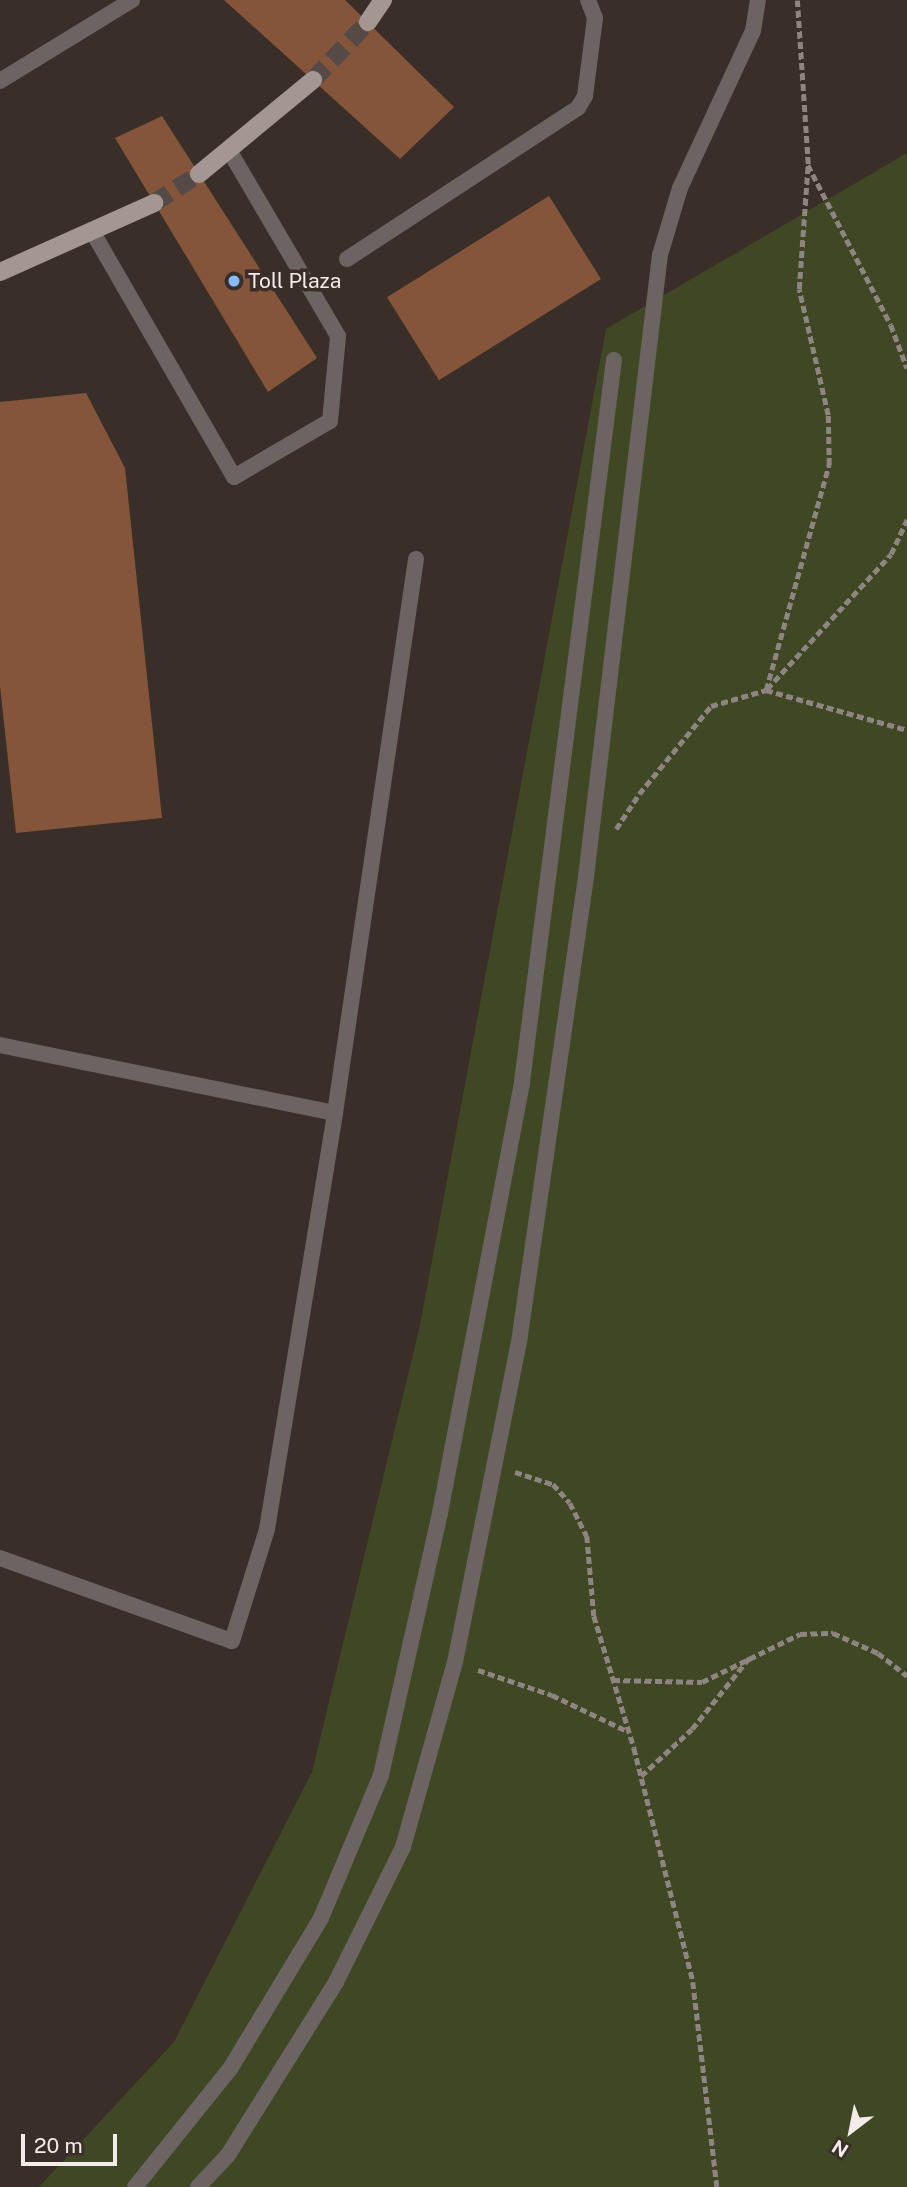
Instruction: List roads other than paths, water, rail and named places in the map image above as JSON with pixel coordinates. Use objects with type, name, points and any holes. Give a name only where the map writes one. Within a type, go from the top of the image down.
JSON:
[{"type":"main road","points":[[368,22],[383,0]]},
{"type":"main road","points":[[199,174],[313,80]]},
{"type":"main road","points":[[0,272],[154,203]]},
{"type":"lane","points":[[0,81],[132,0]]},
{"type":"lane","points":[[347,259],[578,108],[586,96],[595,18],[588,0]]},
{"type":"lane","points":[[198,2187],[228,2155],[336,1982],[397,1859],[455,1662],[519,1342],[586,877],[660,255],[680,188],[752,31],[758,0]]},
{"type":"lane","points":[[92,231],[234,477],[330,421],[338,336],[229,150]]},
{"type":"lane","points":[[135,2187],[230,2069],[321,1918],[381,1775],[440,1513],[522,1082],[614,360]]},
{"type":"lane","points":[[0,1558],[232,1642],[267,1529],[335,1113],[416,559]]},
{"type":"lane","points":[[0,1045],[335,1113]]},
{"type":"tunnel","points":[[313,80],[368,22]]},
{"type":"tunnel","points":[[154,203],[199,174]]},
{"type":"place","name":"Toll Plaza","points":[[234,281]]}]
